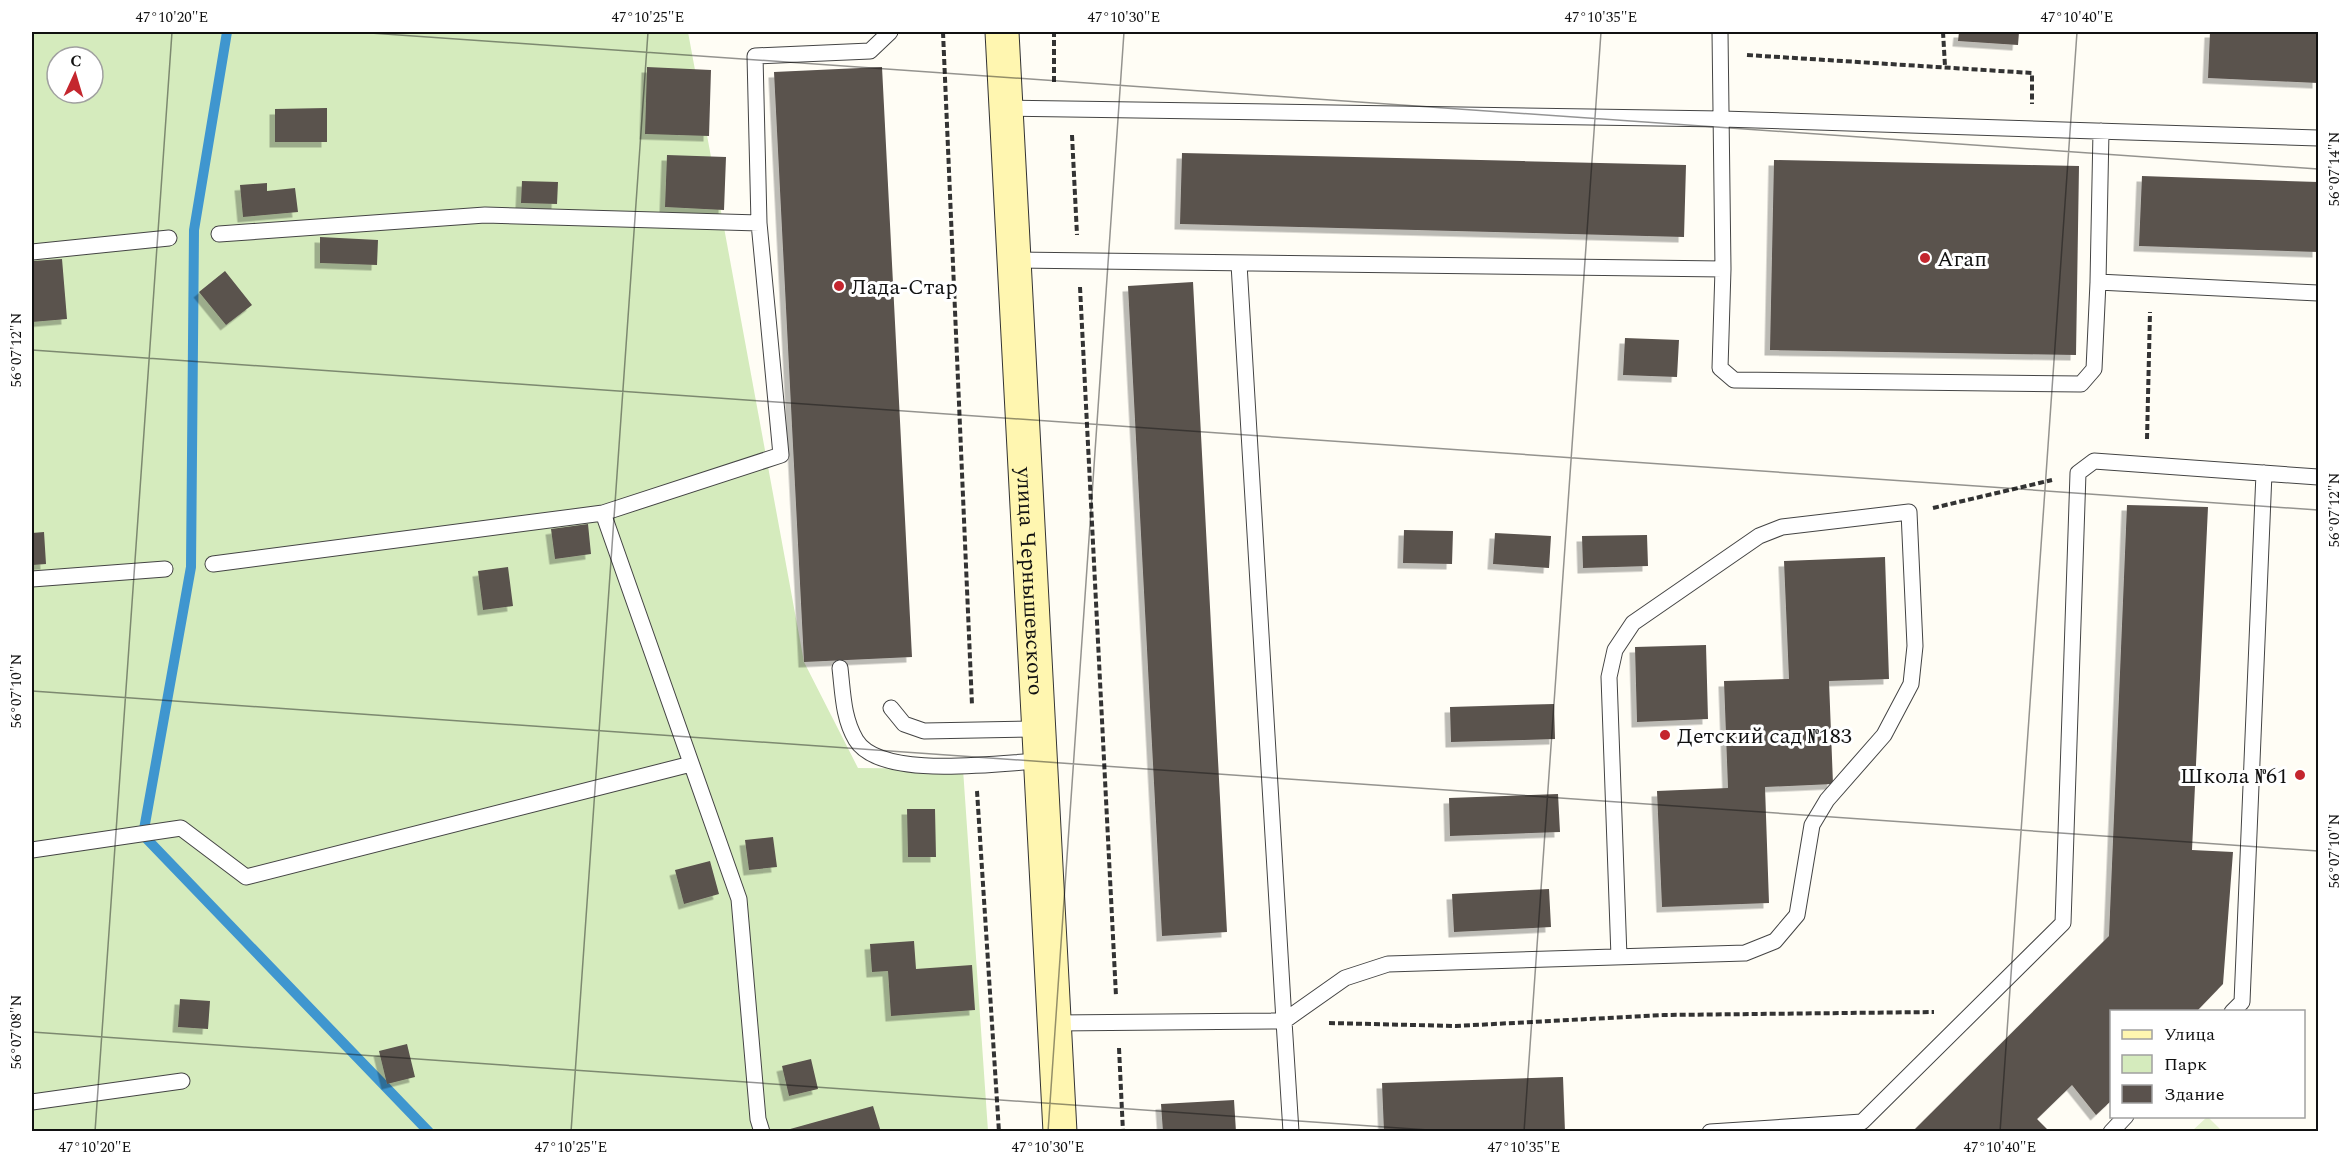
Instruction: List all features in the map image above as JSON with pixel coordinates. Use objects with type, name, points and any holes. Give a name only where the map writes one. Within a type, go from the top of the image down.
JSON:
[{"type":"street","name":"улица Чернышевского","points":[[1002,32],[1012,260],[1037,729],[1056,1023],[1060,1131]]},
{"type":"lane","points":[[213,564],[603,513],[781,455],[759,223],[754,56],[870,51],[890,32]]},
{"type":"lane","points":[[1720,32],[1723,269],[1720,368],[1734,380],[2081,384],[2094,369],[2101,131]]},
{"type":"lane","points":[[1005,108],[1722,119],[2319,138]]},
{"type":"lane","points":[[219,234],[485,215],[759,223]]},
{"type":"lane","points":[[32,252],[170,238]]},
{"type":"lane","points":[[1012,260],[1723,269]]},
{"type":"lane","points":[[1239,264],[1291,1131]]},
{"type":"lane","points":[[2098,282],[2319,293]]},
{"type":"lane","points":[[1710,1131],[1862,1122],[1971,1011],[2063,923],[2078,473],[2094,461],[2319,477]]},
{"type":"lane","points":[[2233,1010],[2242,1002],[2264,473]]},
{"type":"lane","points":[[1056,1023],[1284,1021],[1345,978],[1388,964],[1619,957],[1745,953],[1775,941],[1797,915],[1812,825],[1827,800],[1884,735],[1911,684],[1916,646],[1909,512],[1782,527],[1759,536],[1633,623],[1615,650],[1609,677],[1619,957]]},
{"type":"lane","points":[[603,513],[740,899],[758,1119],[762,1131]]},
{"type":"lane","points":[[32,579],[165,569]]},
{"type":"lane","points":[[840,668],[845,714],[857,742],[875,758],[908,766],[1039,761]]},
{"type":"lane","points":[[891,708],[904,724],[924,731],[1037,729]]},
{"type":"lane","points":[[32,850],[181,828],[246,877],[691,764]]},
{"type":"lane","points":[[32,1102],[182,1081]]},
{"type":"lane","points":[[2111,1131],[2124,1118]]},
{"type":"path","points":[[944,32],[973,730]]},
{"type":"path","points":[[1054,32],[1053,81],[1074,141],[1078,261],[1123,1131]]},
{"type":"path","points":[[1943,32],[1945,66]]},
{"type":"path","points":[[1720,54],[2032,73],[2033,129]]},
{"type":"path","points":[[2147,464],[2150,284]]},
{"type":"path","points":[[1909,512],[2078,473]]},
{"type":"path","points":[[975,764],[999,1131]]},
{"type":"path","points":[[1284,1021],[1456,1026],[1664,1015],[1971,1011]]},
{"type":"green space","points":[[32,32],[688,32],[804,662],[858,768],[963,769],[988,1131],[32,1131]]},
{"type":"green space","points":[[2206,1118],[2209,1118],[2222,1131],[2192,1131]]},
{"type":"building","points":[[1959,32],[2019,32],[2018,45],[1958,41]]},
{"type":"building","points":[[2210,32],[2318,32],[2318,83],[2208,78]]},
{"type":"building","points":[[647,67],[711,70],[709,136],[645,134]]},
{"type":"building","name":"Лада-Стар","points":[[882,67],[912,657],[804,662],[774,72]]},
{"type":"building","points":[[327,108],[327,142],[275,142],[275,109]]},
{"type":"building","points":[[1182,153],[1686,165],[1684,237],[1180,224]]},
{"type":"building","points":[[667,155],[726,157],[724,210],[665,207]]},
{"type":"building","name":"Агап","points":[[1774,160],[2079,166],[2076,355],[1770,350]]},
{"type":"building","points":[[2142,176],[2318,182],[2318,252],[2139,246]]},
{"type":"building","points":[[522,181],[558,182],[557,204],[521,203]]},
{"type":"building","points":[[267,183],[267,191],[295,188],[298,212],[243,217],[240,185]]},
{"type":"building","points":[[320,237],[378,240],[377,265],[320,263]]},
{"type":"building","points":[[62,259],[67,319],[32,322],[32,261]]},
{"type":"building","points":[[225,271],[252,305],[226,325],[199,292]]},
{"type":"building","points":[[1193,282],[1227,932],[1162,936],[1128,286]]},
{"type":"building","points":[[1625,338],[1679,340],[1677,377],[1623,375]]},
{"type":"building","points":[[2127,505],[2208,507],[2192,850],[2233,852],[2223,984],[2198,1010],[2110,1010],[2110,1102],[2096,1115],[2072,1085],[2037,1119],[2050,1132],[1912,1132],[2109,936]]},
{"type":"building","points":[[588,524],[591,554],[555,559],[551,529]]},
{"type":"building","points":[[1404,530],[1453,531],[1452,564],[1403,563]]},
{"type":"building","points":[[44,532],[46,564],[32,565],[32,533]]},
{"type":"building","points":[[1495,533],[1551,536],[1549,568],[1493,564]]},
{"type":"building","points":[[1647,535],[1648,566],[1583,568],[1582,536]]},
{"type":"building","points":[[1885,557],[1889,679],[1829,681],[1833,784],[1765,787],[1769,903],[1662,907],[1657,791],[1728,788],[1724,681],[1789,679],[1784,561]]},
{"type":"building","points":[[508,567],[513,606],[483,610],[478,571]]},
{"type":"building","points":[[1706,645],[1708,719],[1637,722],[1635,647]]},
{"type":"building","points":[[1554,704],[1555,739],[1451,742],[1450,707]]},
{"type":"building","points":[[1558,794],[1560,832],[1450,836],[1449,798]]},
{"type":"building","points":[[907,809],[935,809],[936,857],[908,857]]},
{"type":"building","points":[[773,837],[777,867],[749,870],[745,840]]},
{"type":"building","points":[[710,861],[719,894],[684,904],[675,870]]},
{"type":"building","points":[[1549,889],[1551,927],[1454,932],[1452,894]]},
{"type":"building","points":[[914,941],[916,969],[972,965],[975,1010],[891,1016],[888,971],[872,972],[870,944]]},
{"type":"building","points":[[180,999],[210,1001],[208,1029],[178,1027]]},
{"type":"building","points":[[407,1044],[415,1077],[387,1084],[379,1051]]},
{"type":"building","points":[[811,1059],[818,1089],[789,1096],[782,1066]]},
{"type":"building","points":[[1563,1077],[1565,1132],[1384,1132],[1382,1083]]},
{"type":"building","points":[[1234,1100],[1236,1132],[1163,1132],[1161,1104]]},
{"type":"building","points":[[873,1106],[881,1132],[783,1132],[783,1131]]},
{"type":"waterway","points":[[227,32],[194,230],[191,567],[143,835],[429,1132]]},
{"type":"place","name":"Агап","points":[[1925,258]]},
{"type":"place","name":"Лада-Стар","points":[[839,286]]},
{"type":"place","name":"Детский сад №183","points":[[1665,735]]},
{"type":"place","name":"Школа №61","points":[[2300,775]]}]
